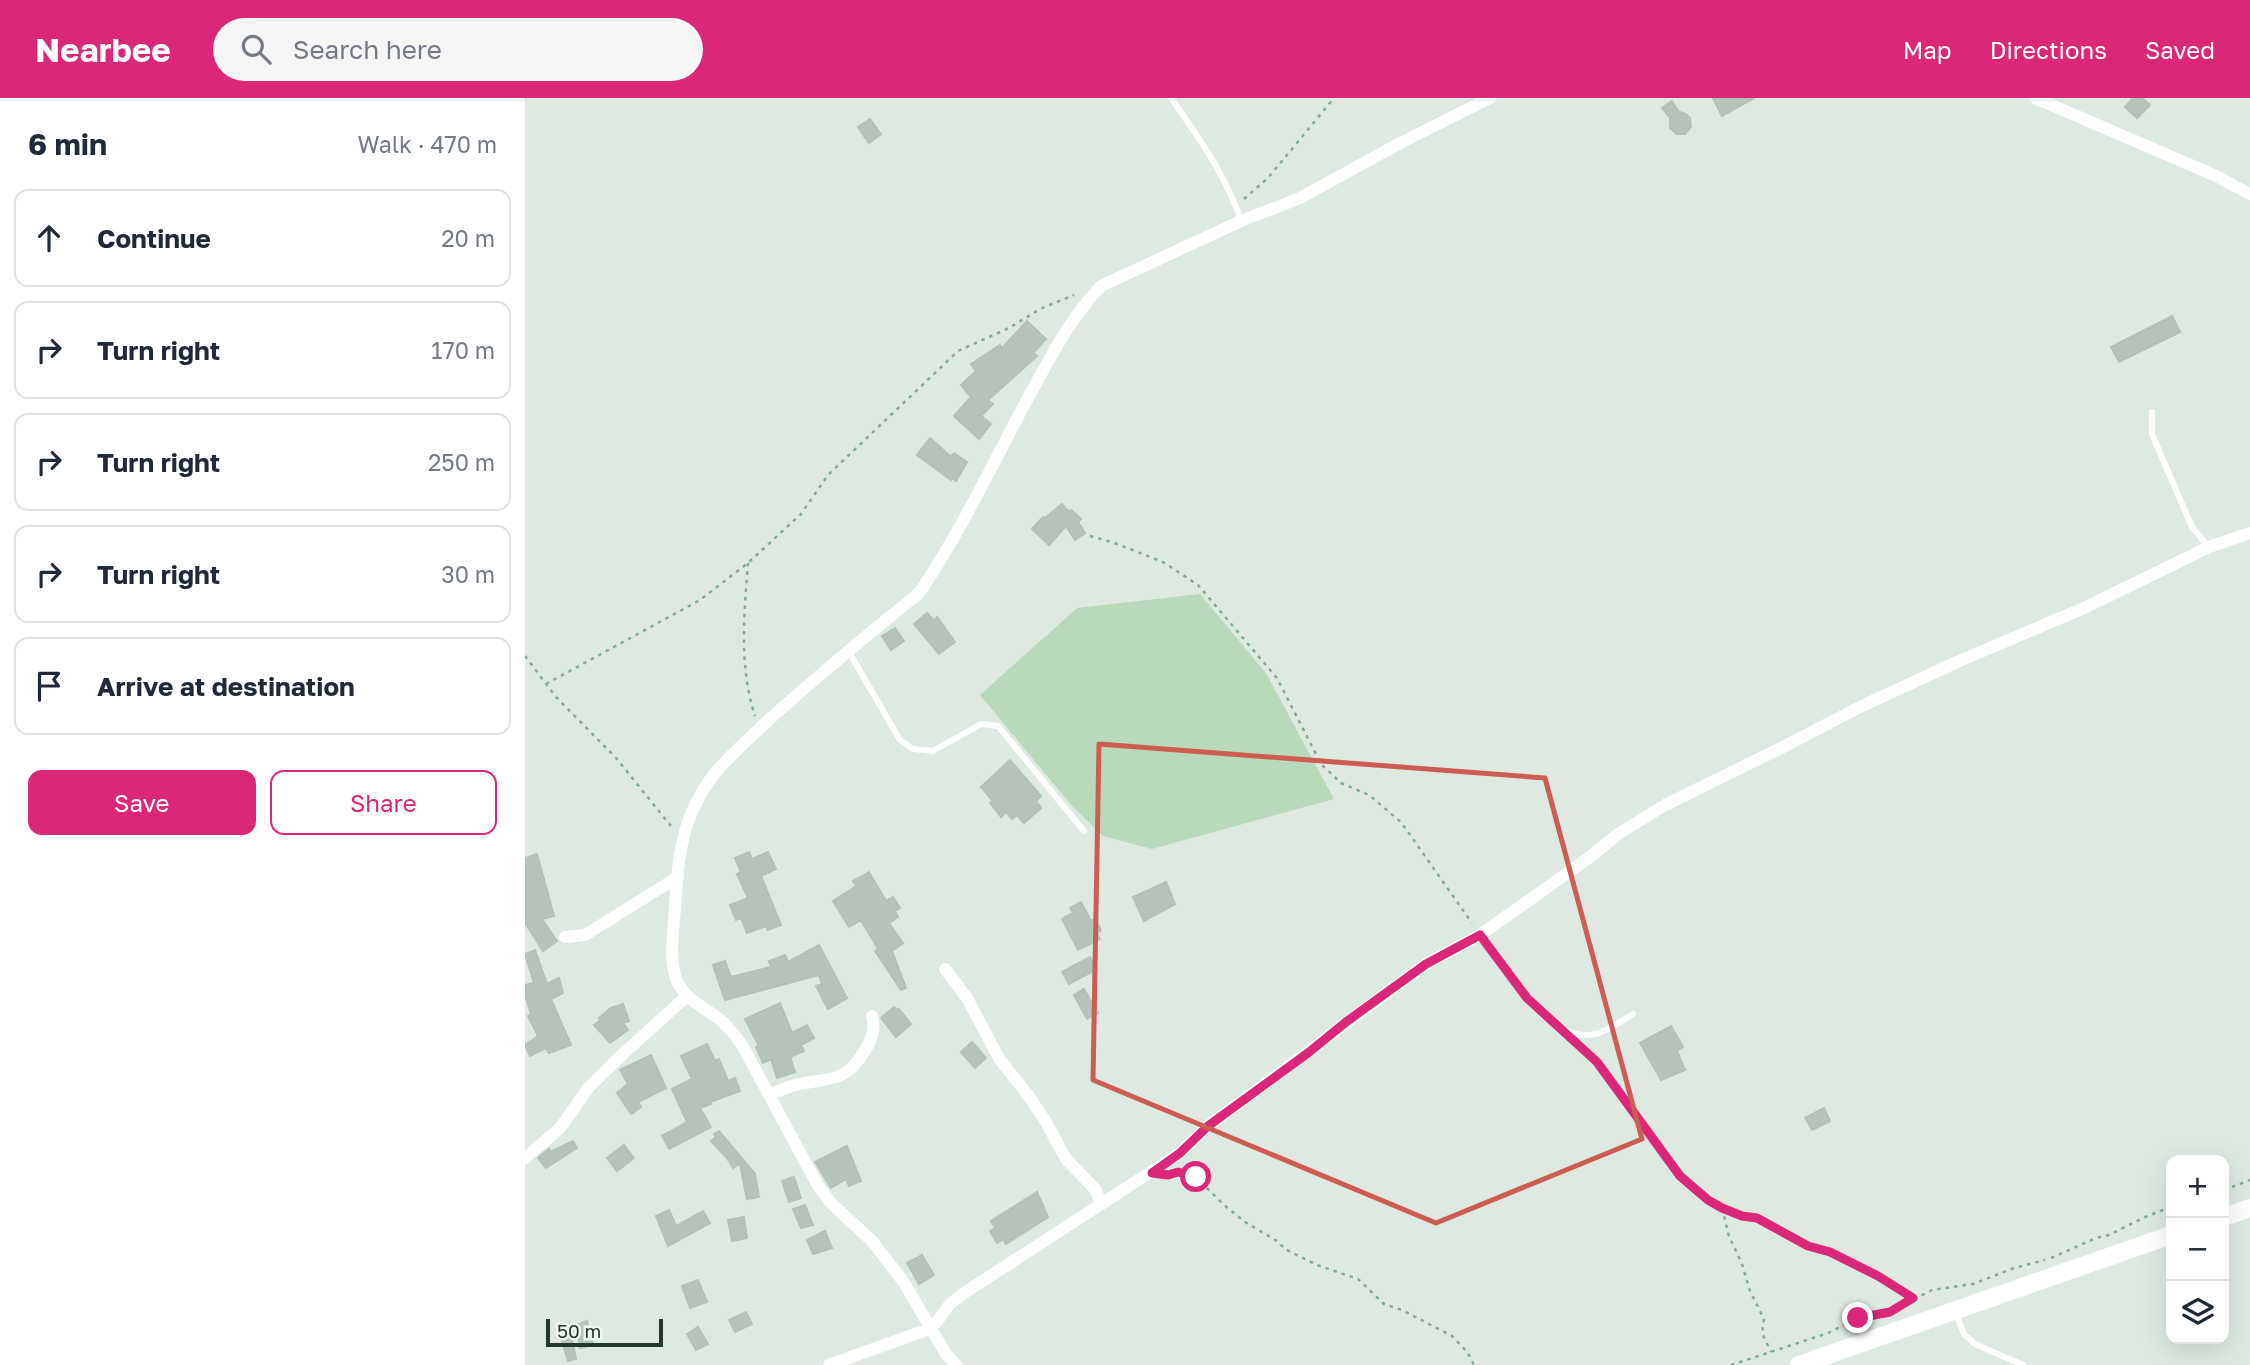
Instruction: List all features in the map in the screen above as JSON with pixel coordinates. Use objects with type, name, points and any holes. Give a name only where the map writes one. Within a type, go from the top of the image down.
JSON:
[{"type":"main road","points":[[2229,1215],[2250,1208]]},
{"type":"main road","points":[[1799,1365],[2166,1238]]},
{"type":"street","points":[[956,1365],[946,1354],[903,1281],[872,1241],[831,1203],[817,1184],[741,1043],[725,1024],[687,996],[677,981],[673,942],[678,877],[682,841],[691,814],[714,772],[789,700],[918,594],[1046,366],[1086,302],[1101,286],[1241,221],[1300,198],[1489,98]]},
{"type":"street","points":[[2035,98],[2214,175],[2250,194]]},
{"type":"street","points":[[829,1365],[932,1328],[950,1304],[964,1293],[1180,1153],[1208,1126],[1426,964],[1480,935],[1618,834],[1665,804],[1862,706],[2084,608],[2209,547],[2250,533]]},
{"type":"street","points":[[565,937],[585,934],[678,877]]},
{"type":"street","points":[[945,969],[980,1019],[1000,1060],[1046,1122],[1066,1159],[1095,1189],[1101,1203]]},
{"type":"street","points":[[525,1158],[560,1128],[589,1087],[615,1060],[687,996]]},
{"type":"street","points":[[769,1095],[806,1083],[836,1078],[851,1070],[867,1048],[873,1034],[872,1016]]},
{"type":"lane","points":[[1171,98],[1218,171],[1237,206],[1241,221]]},
{"type":"lane","points":[[2152,412],[2152,434],[2167,470],[2192,527],[2209,547]]},
{"type":"lane","points":[[848,650],[899,740],[913,748],[933,751],[981,724],[998,726],[1084,831]]},
{"type":"lane","points":[[1480,935],[1527,998],[1560,1028],[1584,1035],[1605,1031],[1633,1014]]},
{"type":"lane","points":[[1955,1312],[1964,1334],[1975,1345],[2023,1365]]},
{"type":"path","points":[[1237,206],[1268,178],[1333,98]]},
{"type":"path","points":[[547,684],[700,600],[748,563],[801,514],[828,475],[958,351],[1009,328],[1040,309],[1101,286]]},
{"type":"path","points":[[1090,536],[1163,562],[1198,585],[1277,678],[1321,764],[1341,783],[1369,795],[1401,822],[1480,935]]},
{"type":"path","points":[[748,563],[743,631],[750,702],[759,729]]},
{"type":"path","points":[[525,656],[657,806],[682,841]]},
{"type":"path","points":[[1560,1028],[1597,1062],[1680,1176],[1708,1200],[1742,1216],[1757,1218],[1808,1246],[1830,1252],[1878,1276],[1913,1298]]},
{"type":"path","points":[[1178,1172],[1196,1177],[1245,1222],[1277,1241],[1285,1249],[1317,1265],[1358,1279],[1384,1304],[1402,1310],[1452,1336],[1468,1353],[1474,1365]]},
{"type":"path","points":[[2229,1188],[2250,1180]]},
{"type":"path","points":[[1722,1208],[1729,1237],[1764,1319],[1762,1333],[1772,1352]]},
{"type":"path","points":[[1731,1365],[1828,1333],[1858,1318],[1890,1312],[1932,1290],[1973,1284],[2047,1259],[2166,1209]]},
{"type":"highlighted area","points":[[1099,744],[1545,778],[1642,1139],[1436,1223],[1093,1080]]},
{"type":"green space","points":[[1200,594],[1266,673],[1334,799],[1152,849],[1103,836],[1072,806],[980,695],[1077,608]]},
{"type":"building","points":[[1713,98],[1754,98],[1722,116]]},
{"type":"building","points":[[2133,98],[2142,98],[2150,105],[2137,118],[2125,107]]},
{"type":"building","points":[[1672,101],[1679,112],[1690,118],[1691,127],[1685,134],[1677,134],[1670,128],[1670,118],[1662,108]]},
{"type":"building","points":[[870,119],[881,134],[869,143],[858,127]]},
{"type":"building","points":[[2172,316],[2180,332],[2119,362],[2111,347]]},
{"type":"building","points":[[1027,321],[1046,339],[1033,353],[1037,356],[988,400],[993,404],[981,416],[991,424],[979,439],[954,416],[971,397],[961,385],[976,371],[971,364],[1000,345],[1002,348]]},
{"type":"building","points":[[930,438],[951,457],[954,453],[967,462],[956,481],[917,455]]},
{"type":"building","points":[[1062,504],[1081,519],[1078,522],[1085,533],[1075,540],[1066,526],[1049,545],[1032,529],[1043,517]]},
{"type":"building","points":[[927,613],[934,621],[937,617],[955,642],[939,654],[914,624]]},
{"type":"building","points":[[895,628],[904,641],[891,650],[882,636]]},
{"type":"building","points":[[1010,760],[1041,796],[1036,801],[1041,808],[1024,823],[1017,815],[1012,819],[1006,812],[1001,817],[990,803],[993,801],[981,787]]},
{"type":"building","points":[[749,852],[752,859],[768,852],[776,869],[761,876],[781,925],[768,930],[766,926],[747,933],[741,918],[736,920],[730,905],[748,898],[737,874],[741,872],[735,858]]},
{"type":"building","points":[[537,854],[554,916],[542,919],[557,941],[543,951],[525,923],[525,858]]},
{"type":"building","points":[[869,872],[886,901],[893,897],[900,908],[895,911],[898,917],[889,923],[903,943],[892,951],[906,988],[901,990],[875,951],[878,949],[861,920],[849,927],[833,901],[856,886],[853,881]]},
{"type":"building","points":[[1166,882],[1175,904],[1144,921],[1133,897]]},
{"type":"building","points":[[1081,902],[1091,921],[1095,919],[1101,930],[1097,934],[1100,939],[1078,950],[1062,919],[1073,913],[1070,908]]},
{"type":"building","points":[[819,945],[847,998],[828,1009],[816,986],[822,984],[819,975],[725,1000],[713,965],[725,961],[731,977],[771,967],[769,961],[785,955],[788,962]]},
{"type":"building","points":[[535,950],[547,984],[559,978],[563,993],[551,999],[571,1045],[549,1053],[546,1048],[530,1056],[525,1045],[538,1036],[528,1016],[531,1014],[525,985],[534,983],[525,954]]},
{"type":"building","points":[[1090,957],[1097,969],[1069,984],[1062,972]]},
{"type":"building","points":[[1084,989],[1098,1013],[1087,1019],[1074,995]]},
{"type":"building","points":[[780,1003],[792,1033],[807,1025],[814,1038],[801,1045],[804,1051],[790,1057],[795,1072],[777,1078],[771,1059],[763,1063],[756,1047],[759,1046],[745,1019]]},
{"type":"building","points":[[623,1004],[629,1021],[623,1023],[628,1030],[610,1043],[594,1025],[611,1008]]},
{"type":"building","points":[[894,1007],[899,1009],[911,1024],[896,1037],[881,1018]]},
{"type":"building","points":[[1671,1026],[1683,1047],[1677,1051],[1685,1070],[1661,1080],[1640,1043]]},
{"type":"building","points":[[972,1042],[986,1058],[975,1068],[961,1052]]},
{"type":"building","points":[[707,1044],[715,1061],[719,1059],[728,1081],[735,1078],[740,1091],[700,1108],[711,1127],[669,1149],[662,1136],[687,1122],[672,1089],[692,1079],[681,1056]]},
{"type":"building","points":[[651,1055],[666,1088],[638,1102],[641,1107],[631,1114],[617,1093],[628,1084],[620,1070]]},
{"type":"building","points":[[1824,1108],[1830,1121],[1812,1130],[1805,1118]]},
{"type":"building","points":[[719,1131],[755,1174],[759,1197],[747,1199],[740,1164],[733,1168],[711,1141]]},
{"type":"building","points":[[573,1141],[577,1148],[546,1168],[538,1158],[549,1149],[550,1152]]},
{"type":"building","points":[[624,1145],[634,1158],[617,1171],[607,1158]]},
{"type":"building","points":[[847,1146],[861,1181],[849,1186],[846,1179],[831,1188],[815,1162]]},
{"type":"building","points":[[794,1177],[801,1198],[789,1202],[782,1181]]},
{"type":"building","points":[[1037,1192],[1048,1217],[1006,1244],[1003,1239],[997,1243],[990,1231],[995,1228],[991,1221]]},
{"type":"building","points":[[805,1205],[813,1225],[801,1228],[793,1209]]},
{"type":"building","points":[[669,1210],[676,1226],[703,1211],[710,1223],[668,1246],[656,1216]]},
{"type":"building","points":[[744,1217],[747,1238],[732,1241],[728,1220]]},
{"type":"building","points":[[825,1231],[832,1248],[813,1254],[807,1240]]},
{"type":"building","points":[[922,1255],[934,1275],[919,1284],[907,1263]]},
{"type":"building","points":[[698,1280],[707,1302],[690,1308],[682,1286]]},
{"type":"building","points":[[746,1312],[752,1324],[735,1332],[729,1320]]},
{"type":"building","points":[[587,1321],[593,1345],[580,1348],[578,1338],[572,1339],[576,1359],[568,1361],[557,1325],[569,1323],[570,1327]]},
{"type":"building","points":[[698,1327],[708,1344],[696,1350],[687,1334]]},
{"type":"route","points":[[1196,1177],[1178,1172],[1168,1175],[1152,1173],[1180,1153],[1208,1126],[1346,1022],[1426,964],[1480,935],[1527,998],[1597,1062],[1680,1176],[1708,1200],[1742,1216],[1757,1218],[1808,1246],[1830,1252],[1878,1276],[1913,1298],[1890,1312],[1858,1318]]}]
